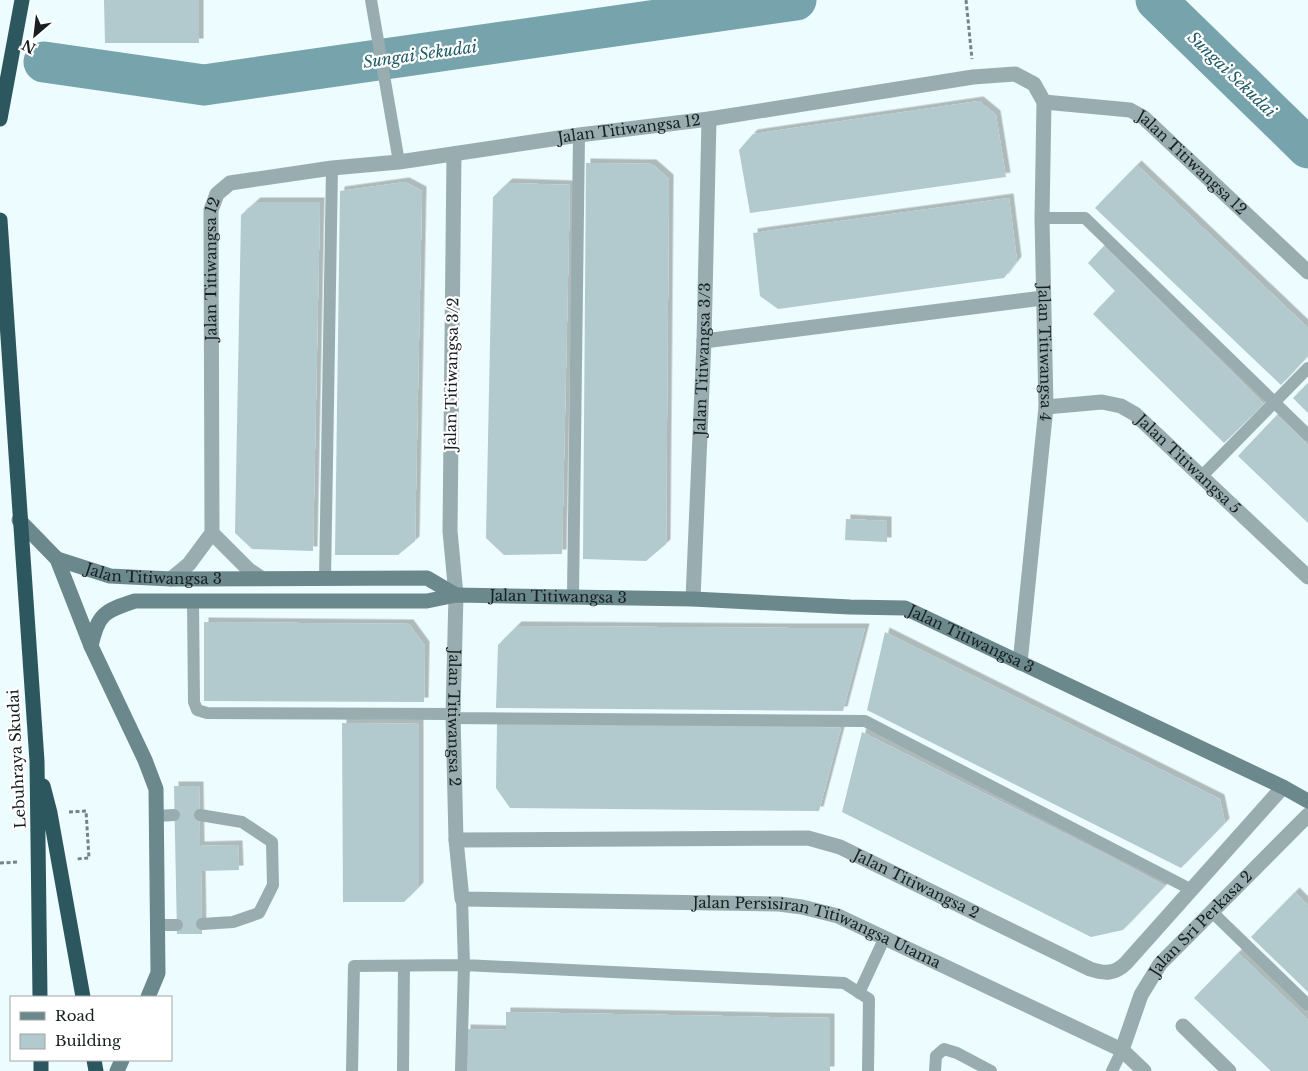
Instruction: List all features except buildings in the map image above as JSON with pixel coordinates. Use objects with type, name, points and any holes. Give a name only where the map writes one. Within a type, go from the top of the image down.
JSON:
[{"type":"highway","points":[[0,119],[22,0]]},
{"type":"highway","name":"Lebuhraya Skudai","points":[[0,220],[37,760],[40,996]]},
{"type":"highway","points":[[37,760],[50,813],[83,996]]},
{"type":"street","name":"Jalan Titiwangsa 12","points":[[212,533],[211,210],[217,194],[230,183],[332,168],[399,162],[709,118],[974,77],[1015,74],[1034,84],[1044,102],[1130,110],[1143,117],[1308,272]]},
{"type":"street","name":"Jalan Titiwangsa 4","points":[[1020,662],[1046,407],[1042,218],[1044,102]]},
{"type":"street","name":"Jalan Titiwangsa 3/3","points":[[693,599],[704,341],[709,118]]},
{"type":"street","name":"Jalan Titiwangsa 3/2","points":[[454,154],[450,531],[456,595]]},
{"type":"street","points":[[704,341],[1043,298]]},
{"type":"street","name":"Jalan Titiwangsa 5","points":[[1046,407],[1102,402],[1121,406],[1135,414],[1308,577]]},
{"type":"street","points":[[20,520],[58,559],[91,646],[145,760],[156,789],[159,925],[158,973],[148,996]]},
{"type":"street","points":[[171,579],[189,564],[212,533],[249,570],[261,578]]},
{"type":"street","name":"Jalan Titiwangsa 3","points":[[58,559],[110,576],[171,579],[427,578],[456,595]]},
{"type":"street","name":"Jalan Titiwangsa 3","points":[[91,646],[102,616],[118,606],[135,601],[427,601],[456,595],[573,596],[905,608],[1283,787],[1308,801]]},
{"type":"street","name":"Jalan Titiwangsa 2","points":[[456,595],[453,716],[456,840],[462,899]]},
{"type":"street","name":"Jalan Titiwangsa 2","points":[[456,840],[808,838],[840,847],[1090,969],[1105,974],[1118,971],[1283,787]]},
{"type":"street","name":"Jalan Sri Perkasa 2","points":[[1122,1050],[1141,995],[1160,964],[1308,815]]},
{"type":"street","name":"Jalan Persisiran Titiwangsa Utama","points":[[462,899],[779,904],[802,907],[838,916],[1122,1050],[1144,1071]]},
{"type":"street","points":[[1183,1026],[1229,1071]]},
{"type":"lane","points":[[371,0],[399,162]]},
{"type":"lane","points":[[573,596],[579,135]]},
{"type":"lane","points":[[325,579],[332,168]]},
{"type":"lane","points":[[1042,218],[1085,218],[1308,435]]},
{"type":"lane","points":[[1202,476],[1308,368]]},
{"type":"lane","points":[[193,601],[194,702],[197,710],[207,712],[865,721],[1192,890]]},
{"type":"lane","points":[[200,815],[242,822],[272,842],[273,885],[259,913],[233,922],[202,924]]},
{"type":"lane","points":[[157,816],[174,816]]},
{"type":"lane","points":[[461,1071],[464,965],[462,899]]},
{"type":"lane","points":[[1212,912],[1308,1005]]},
{"type":"lane","points":[[159,925],[176,925]]},
{"type":"lane","points":[[859,993],[884,938]]},
{"type":"lane","points":[[352,1071],[354,966],[464,965],[844,983],[869,999],[868,1071]]},
{"type":"lane","points":[[403,1071],[404,966]]},
{"type":"lane","points":[[935,1071],[936,1056],[944,1049],[957,1053],[991,1071]]},
{"type":"lane","points":[[1112,1071],[1122,1050]]},
{"type":"path","points":[[966,1],[974,77]]},
{"type":"path","points":[[86,811],[89,858]]},
{"type":"waterway","name":"Sungai Sekudai","points":[[44,62],[204,85],[796,0]]},
{"type":"waterway","name":"Sungai Sekudai","points":[[1156,0],[1308,148]]}]
